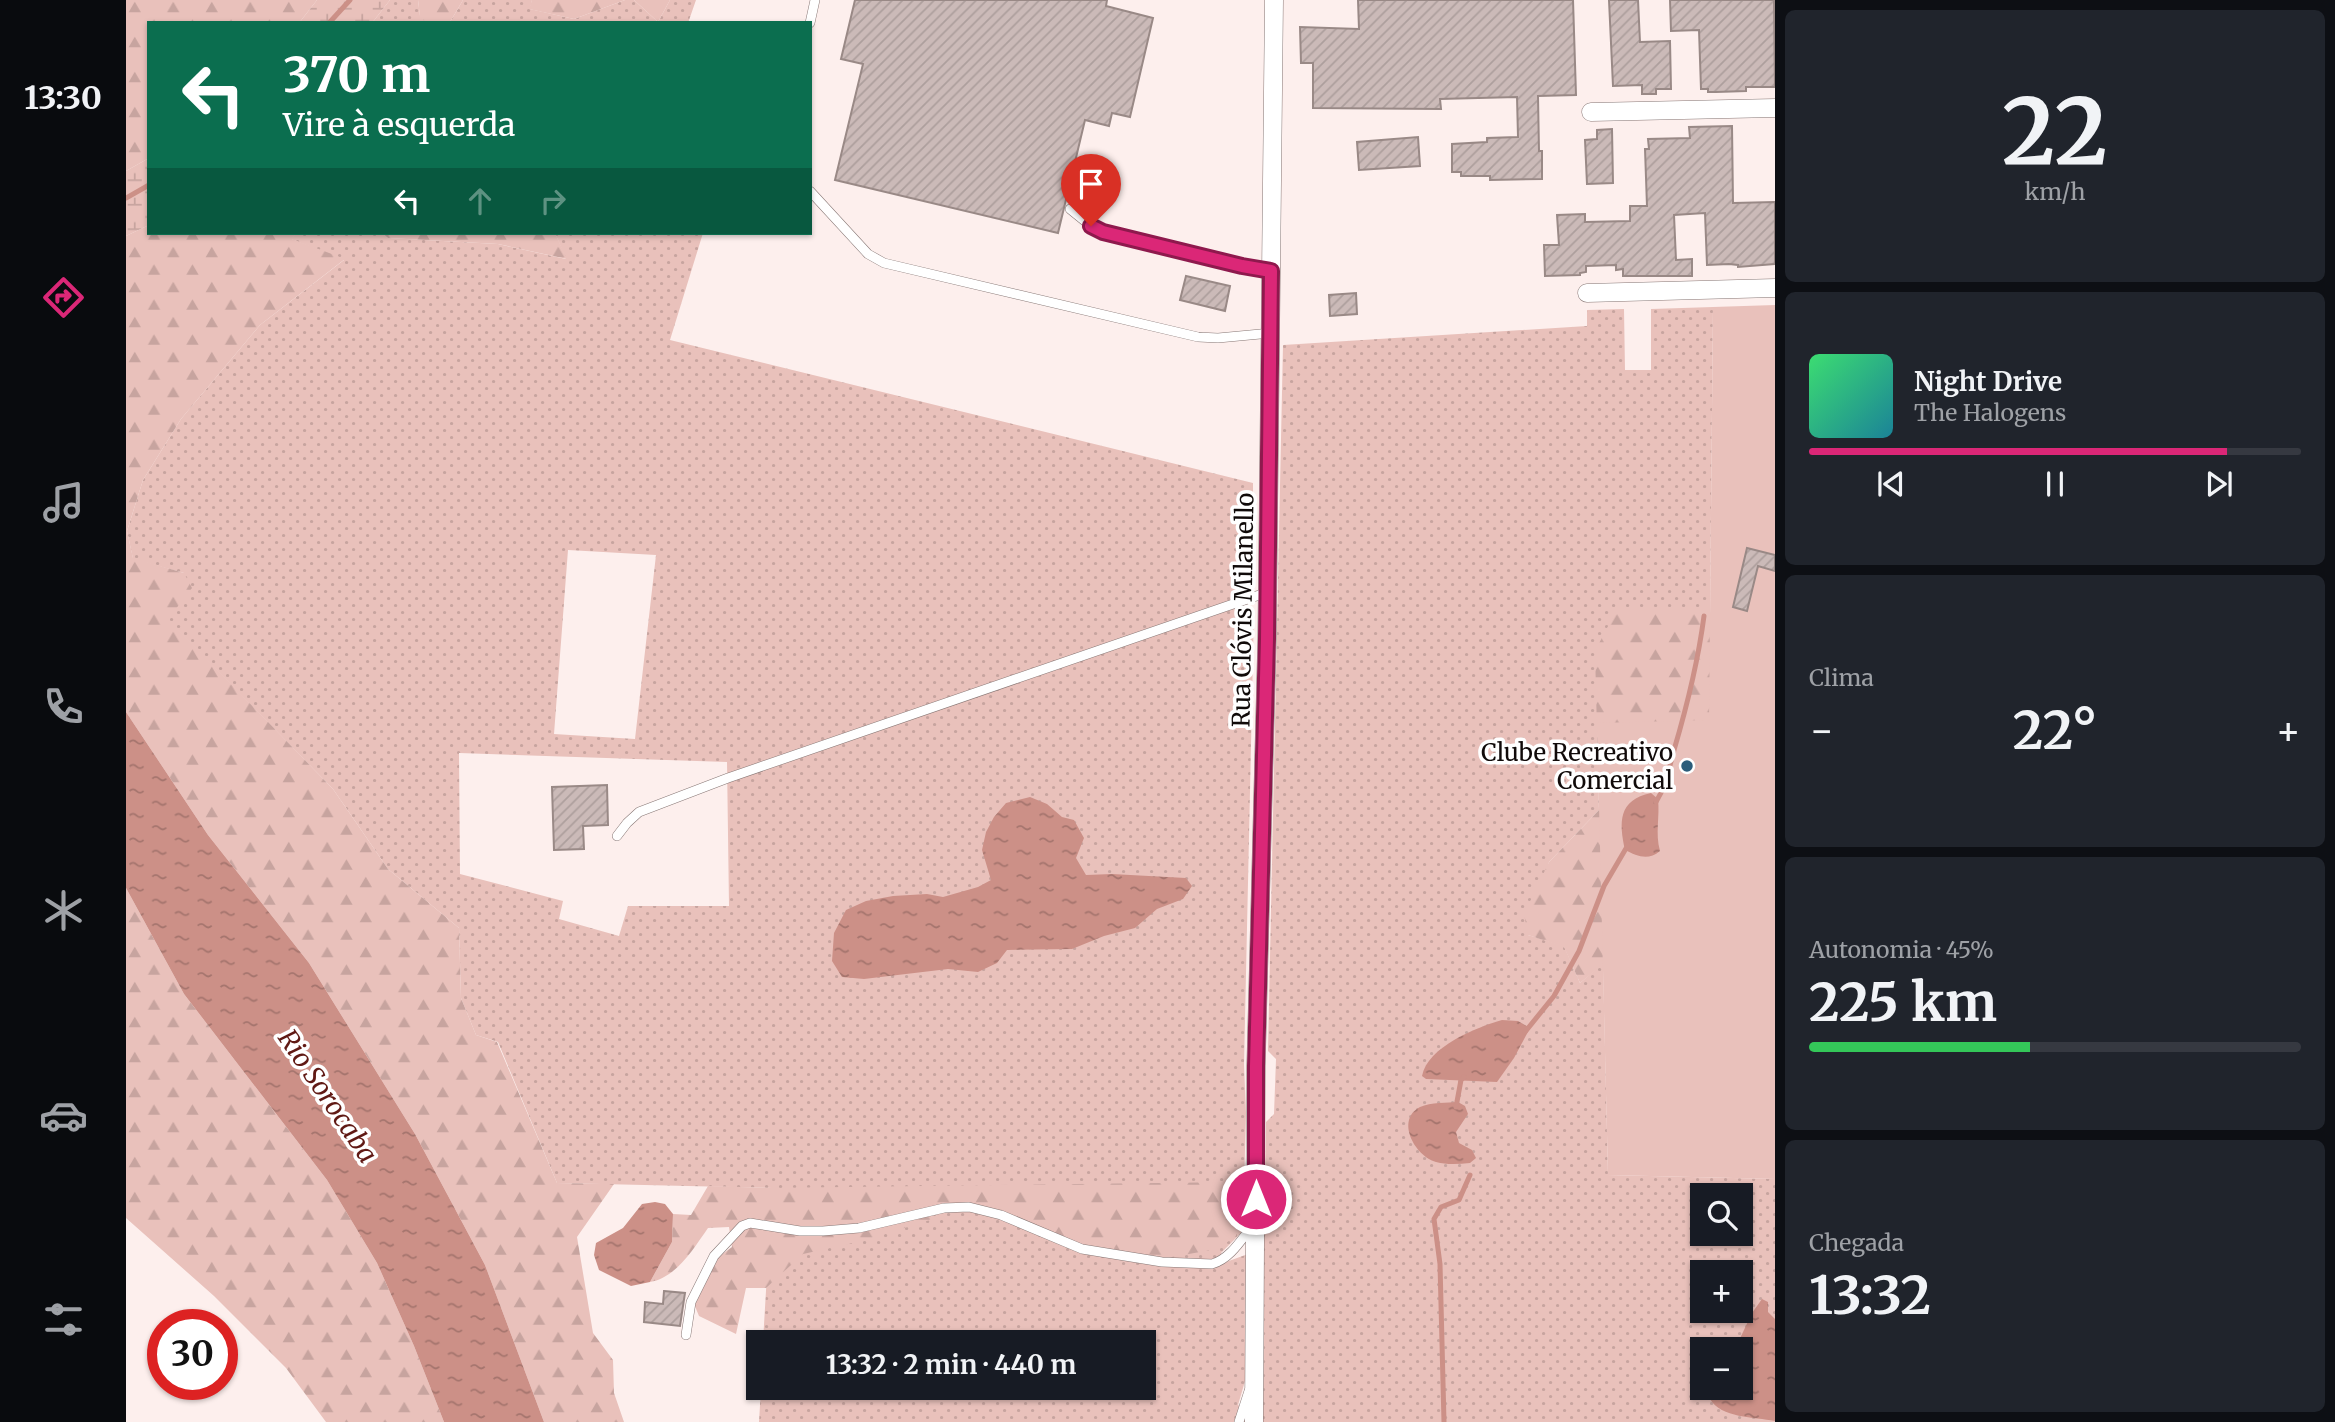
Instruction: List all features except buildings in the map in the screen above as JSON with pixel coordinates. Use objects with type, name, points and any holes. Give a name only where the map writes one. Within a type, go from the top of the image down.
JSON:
[{"type":"street","name":"Rua Clóvis Milanello","points":[[1254,1422],[1256,1066],[1268,592],[1274,0]]},
{"type":"street","points":[[1591,113],[1775,108]]},
{"type":"street","points":[[1587,293],[1775,288]]},
{"type":"lane","points":[[810,21],[815,0]]},
{"type":"lane","points":[[812,193],[868,254],[884,263],[1198,337],[1271,333]]},
{"type":"lane","points":[[1070,209],[1103,232],[1271,271]]},
{"type":"lane","points":[[617,836],[639,812],[728,778],[1268,592]]},
{"type":"lane","points":[[686,1335],[691,1302],[714,1256],[742,1226],[750,1223],[800,1231],[823,1231],[859,1228],[944,1208],[969,1207],[1001,1215],[1082,1249],[1162,1262],[1212,1264],[1232,1251],[1256,1221]]},
{"type":"lane","points":[[1239,1422],[1249,1390],[1254,1384]]},
{"type":"green space","points":[[126,0],[317,0],[301,21],[147,21],[147,159],[126,171]]},
{"type":"green space","points":[[317,0],[390,0],[374,21],[301,21]]},
{"type":"green space","points":[[390,0],[418,0],[420,16],[425,21],[374,21]]},
{"type":"green space","points":[[418,0],[463,0],[451,21],[425,21],[420,17]]},
{"type":"green space","points":[[463,0],[532,0],[530,9],[574,19],[625,0],[634,0],[657,21],[451,21]]},
{"type":"green space","points":[[532,0],[625,0],[574,19],[529,9]]},
{"type":"green space","points":[[634,0],[670,0],[657,21]]},
{"type":"green space","points":[[670,0],[696,0],[689,21],[659,21]]},
{"type":"green space","points":[[147,159],[147,226],[126,236],[126,171]]},
{"type":"green space","points":[[147,226],[147,235],[295,235],[292,239],[345,259],[260,325],[181,419],[143,480],[127,531],[133,558],[184,573],[192,588],[168,619],[333,789],[388,869],[459,928],[461,998],[476,1035],[497,1042],[557,1183],[614,1184],[577,1237],[593,1333],[613,1360],[614,1393],[624,1422],[544,1422],[485,1265],[415,1134],[309,963],[208,835],[126,712],[126,236]]},
{"type":"green space","points":[[294,235],[384,235],[388,238],[498,244],[566,259],[556,235],[702,235],[670,340],[1253,483],[1253,585],[1237,597],[1240,610],[1254,609],[1243,1223],[1241,1233],[1221,1253],[1226,1262],[1248,1254],[1248,1371],[1238,1405],[1247,1410],[1247,1422],[759,1422],[760,1400],[1156,1400],[1156,1330],[764,1330],[772,1188],[557,1183],[498,1042],[476,1035],[461,998],[459,928],[388,869],[333,789],[167,619],[184,573],[133,559],[127,531],[143,480],[181,419],[260,325],[344,260],[291,239]],"holes":[[[568,550],[656,555],[635,739],[554,734]],[[459,753],[727,762],[729,906],[628,906],[619,936],[559,919],[563,901],[460,874]]]},
{"type":"green space","points":[[384,235],[556,235],[567,259],[498,244],[388,238]]},
{"type":"green space","name":"Clube Recreativo Comercial","points":[[1775,305],[1775,1179],[1608,1175],[1597,723],[1709,720],[1713,307]]},
{"type":"green space","points":[[1713,307],[1709,720],[1597,723],[1599,810],[1549,862],[1528,935],[1564,946],[1580,983],[1603,963],[1608,1175],[1775,1179],[1775,1422],[1260,1422],[1266,1122],[1274,1114],[1276,1059],[1268,1051],[1283,345],[1587,326],[1587,310],[1624,309],[1625,370],[1651,370],[1651,309]]},
{"type":"green space","points":[[1693,608],[1710,612],[1729,641],[1734,676],[1618,952],[1580,983],[1564,947],[1528,935],[1524,914],[1549,862],[1599,810],[1595,651],[1617,609]]},
{"type":"green space","points":[[126,888],[184,994],[327,1180],[377,1263],[444,1422],[326,1422],[286,1368],[238,1320],[238,1309],[227,1309],[126,1218]]},
{"type":"green space","points":[[1239,1182],[1236,1236],[1217,1249],[1166,1258],[1082,1244],[987,1205],[944,1204],[930,1220],[866,1240],[803,1254],[766,1288],[746,1288],[736,1334],[699,1316],[694,1304],[717,1258],[732,1247],[729,1227],[708,1228],[676,1268],[668,1275],[650,1282],[672,1242],[673,1214],[691,1215],[708,1186],[772,1188]]},
{"type":"water","name":"Rio Sorocaba","points":[[126,712],[208,835],[309,963],[415,1134],[485,1265],[544,1422],[444,1422],[377,1263],[327,1180],[184,994],[126,888]]},
{"type":"water","points":[[1651,793],[1658,799],[1660,851],[1651,856],[1642,856],[1625,850],[1623,814],[1632,801]]},
{"type":"water","points":[[1030,797],[1047,804],[1062,817],[1074,820],[1084,838],[1076,858],[1086,875],[1186,878],[1192,886],[1183,899],[1157,909],[1135,928],[1104,936],[1072,949],[1007,950],[997,963],[978,972],[948,969],[864,979],[842,977],[832,961],[834,933],[846,910],[866,901],[893,896],[927,894],[943,897],[978,887],[991,880],[982,850],[986,832],[1006,803]]},
{"type":"water","points":[[1502,1020],[1518,1021],[1530,1028],[1497,1082],[1426,1079],[1422,1076],[1433,1056],[1443,1047],[1467,1033]]},
{"type":"water","points":[[1458,1102],[1465,1106],[1468,1114],[1456,1132],[1459,1143],[1472,1150],[1476,1158],[1470,1163],[1436,1162],[1421,1153],[1415,1145],[1409,1129],[1409,1120],[1420,1107],[1434,1103]]},
{"type":"water","points":[[642,1204],[665,1204],[673,1214],[672,1242],[650,1282],[631,1286],[599,1270],[594,1255],[596,1243],[623,1228]]},
{"type":"water","points":[[1762,1299],[1768,1302],[1768,1312],[1775,1319],[1775,1421],[1730,1413],[1711,1400],[1753,1400],[1753,1337],[1741,1337],[1747,1323],[1753,1323],[1753,1312]]},
{"type":"waterway","points":[[331,21],[350,0]]},
{"type":"waterway","points":[[126,198],[147,186]]},
{"type":"waterway","points":[[1656,802],[1667,777],[1688,700],[1704,616]]},
{"type":"waterway","points":[[1525,1032],[1554,996],[1579,951],[1604,886],[1628,845]]},
{"type":"waterway","points":[[1456,1107],[1461,1080],[1464,1077]]},
{"type":"waterway","points":[[1444,1422],[1440,1264],[1434,1219],[1441,1207],[1459,1200],[1470,1175]]},
{"type":"place","name":"Clube Recreativo Comercial","points":[[1687,766]]},
{"type":"route","points":[[1091,226],[1103,232],[1271,271],[1267,639],[1256,1066],[1256,1199]]}]
